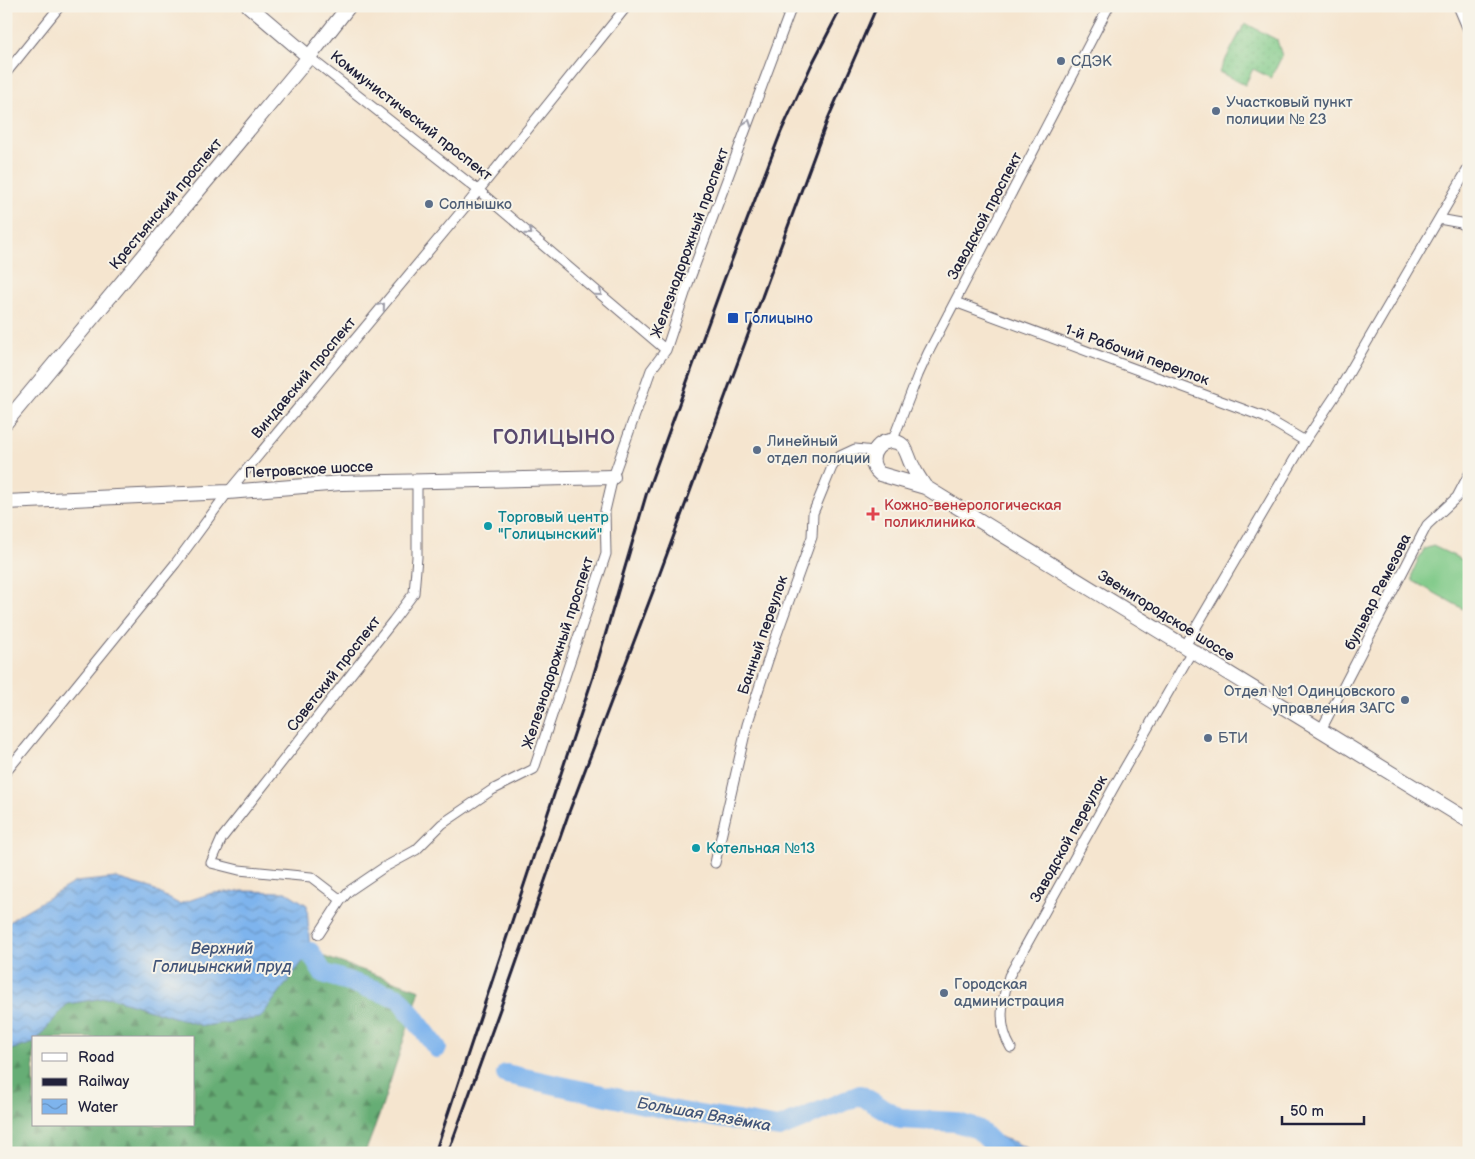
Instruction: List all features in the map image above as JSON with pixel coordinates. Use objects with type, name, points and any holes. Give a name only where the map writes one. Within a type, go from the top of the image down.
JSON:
[{"type":"street","points":[[6,73],[60,6]]},
{"type":"street","name":"Коммунистический проспект","points":[[249,6],[309,57],[478,190],[666,350]]},
{"type":"street","name":"Крестьянский проспект","points":[[6,422],[309,57],[349,6]]},
{"type":"street","name":"Виндавский проспект","points":[[6,772],[175,564],[228,492],[628,6]]},
{"type":"street","name":"Железнодорожный проспект","points":[[319,934],[349,891],[383,868],[416,850],[442,824],[492,790],[534,770],[606,554],[604,511],[613,477],[650,370],[666,350],[689,281],[792,6]]},
{"type":"street","name":"Заводской проспект","points":[[892,442],[918,375],[1109,6]]},
{"type":"street","points":[[1458,6],[1469,32]]},
{"type":"street","points":[[1189,648],[1305,441],[1340,390],[1469,167]]},
{"type":"street","points":[[1439,219],[1465,223],[1469,231]]},
{"type":"street","name":"1-й Рабочий переулок","points":[[955,302],[1264,417],[1305,441]]},
{"type":"street","points":[[892,442],[899,444],[904,448],[925,487],[884,476],[875,469],[872,458],[874,451],[882,444],[892,442]]},
{"type":"street","name":"Банный переулок","points":[[715,863],[747,725],[772,648],[812,537],[813,513],[832,467],[840,456],[856,449],[874,451]]},
{"type":"street","points":[[891,477],[898,476],[903,472],[907,466],[908,458]]},
{"type":"street","name":"бульвар Ремезова","points":[[1321,730],[1428,526],[1457,497],[1469,474]]},
{"type":"street","name":"Петровское шоссе","points":[[6,502],[228,492],[341,483],[613,477]]},
{"type":"street","name":"Советский проспект","points":[[341,900],[312,878],[239,870],[211,863],[222,838],[394,621],[414,592],[417,557],[417,482]]},
{"type":"street","name":"Звенигородское шоссе","points":[[925,487],[1469,821]]},
{"type":"street","name":"Заводской переулок","points":[[1011,1048],[1006,1040],[1003,1029],[1001,1010],[1009,976],[1189,648]]},
{"type":"green space","points":[[1245,23],[1277,40],[1282,56],[1271,78],[1253,69],[1245,85],[1219,72]]},
{"type":"green space","points":[[1433,546],[1469,563],[1469,612],[1413,581],[1414,569],[1424,549]]},
{"type":"green space","points":[[310,952],[420,990],[365,1153],[6,1153],[6,1051],[32,1044],[32,1126],[195,1126],[195,1036],[40,1036],[67,1004],[109,997],[203,1026],[259,1018]]},
{"type":"water","name":"Верхний Голицынский пруд","points":[[116,878],[150,888],[179,904],[212,893],[244,891],[286,892],[307,905],[310,952],[260,1018],[203,1026],[109,997],[67,1004],[40,1036],[32,1036],[32,1044],[6,1051],[6,925],[17,916],[75,882]]},
{"type":"water","points":[[978,1129],[1014,1142],[1037,1153],[988,1153],[983,1148]]},
{"type":"waterway","name":"Большая Вязёмка","points":[[284,951],[310,952],[323,973],[399,998],[437,1048]]},
{"type":"waterway","name":"Большая Вязёмка","points":[[506,1074],[676,1111],[779,1128],[860,1095],[901,1119],[955,1122],[978,1129],[1002,1153]]},
{"type":"railway","points":[[435,1153],[593,677],[647,492],[724,280],[781,132],[811,66],[842,6]]},
{"type":"railway","points":[[448,1153],[569,812],[657,581],[827,121],[877,6]]},
{"type":"place","name":"СДЭК","points":[[1061,61]]},
{"type":"place","name":"Участковый пункт полиции № 23","points":[[1216,111]]},
{"type":"place","name":"Солнышко","points":[[429,204]]},
{"type":"place","name":"Голицыно","points":[[733,318]]},
{"type":"place","name":"Линейный отдел полиции","points":[[757,450]]},
{"type":"place","name":"Кожно-венерологическая поликлиника","points":[[873,514]]},
{"type":"place","name":"Торговый центр \"Голицынский\"","points":[[488,526]]},
{"type":"place","name":"Отдел №1 Одинцовского управления ЗАГС","points":[[1405,700]]},
{"type":"place","name":"БТИ","points":[[1208,738]]},
{"type":"place","name":"Котельная №13","points":[[696,848]]},
{"type":"place","name":"Городская администрация","points":[[944,993]]},
{"type":"district","name":"ГОЛИЦЫНО","points":[[554,438]]}]
